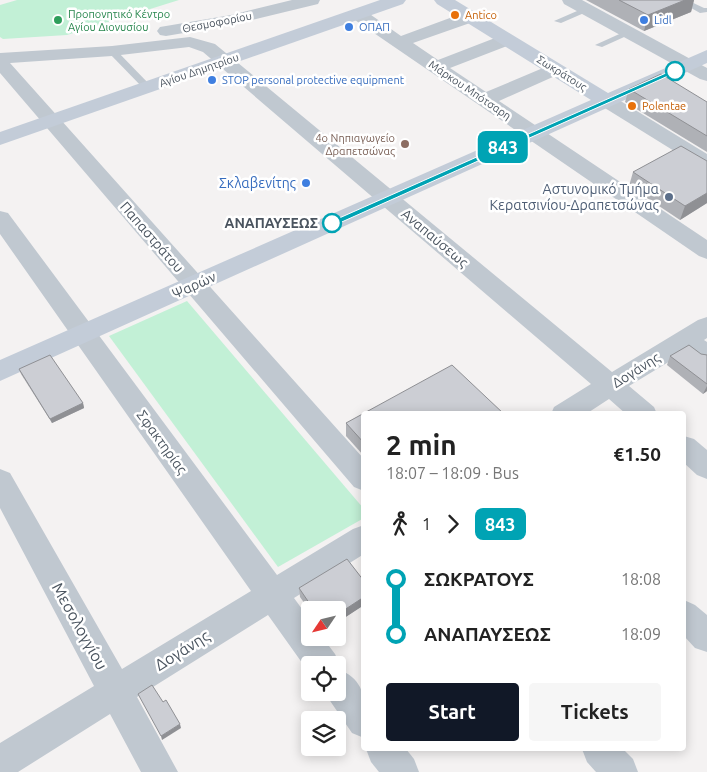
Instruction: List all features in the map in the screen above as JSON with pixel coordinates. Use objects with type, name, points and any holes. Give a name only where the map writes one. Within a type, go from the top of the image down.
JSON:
[{"type":"main road","name":"Αγίου Δημητρίου","points":[[0,139],[397,0]]},
{"type":"main road","name":"Σωκράτους","points":[[443,0],[607,101]]},
{"type":"main road","points":[[607,101],[707,56]]},
{"type":"main road","name":"Ψαρών","points":[[0,371],[607,101]]},
{"type":"street","name":"Θεσμοφορίου","points":[[0,45],[82,42],[146,34],[231,20],[312,0]]},
{"type":"street","points":[[570,0],[707,76]]},
{"type":"street","name":"Μάρκου Μπότσαρη","points":[[358,14],[707,250]]},
{"type":"street","points":[[400,42],[464,18]]},
{"type":"street","name":"Θεσμοφορίου","points":[[0,58],[112,51],[190,42],[209,48],[225,61]]},
{"type":"street","points":[[436,67],[501,42]]},
{"type":"street","name":"Αναπαύσεως","points":[[225,61],[640,411]]},
{"type":"street","name":"Παπαστράτου","points":[[0,62],[361,476]]},
{"type":"street","points":[[485,100],[549,72]]},
{"type":"street","name":"Σωκράτους","points":[[607,101],[707,163]]},
{"type":"street","name":"Σφακτηρίας","points":[[0,218],[317,656]]},
{"type":"street","name":"Δογάνης","points":[[569,411],[707,326]]},
{"type":"street","points":[[685,339],[707,355]]},
{"type":"street","points":[[686,449],[707,467]]},
{"type":"street","name":"Μεσολογγίου","points":[[0,481],[160,772]]},
{"type":"street","name":"Δογάνης","points":[[0,763],[361,540]]},
{"type":"street","points":[[686,618],[707,638]]},
{"type":"street","points":[[346,695],[361,717]]},
{"type":"street","points":[[385,751],[401,772]]},
{"type":"street","points":[[602,751],[620,772]]},
{"type":"lane","points":[[681,0],[703,11],[707,10]]},
{"type":"lane","points":[[558,21],[587,10]]},
{"type":"lane","points":[[599,45],[629,33]]},
{"type":"lane","points":[[112,51],[148,88]]},
{"type":"green space","name":"Προπονητικό Κέντρο Αγίου Διονυσίου","points":[[17,0],[179,0],[67,35],[3,39],[0,37],[0,5]]},
{"type":"green space","points":[[187,301],[361,505],[361,520],[278,567],[109,336]]},
{"type":"building","points":[[619,0],[685,0],[648,15]]},
{"type":"building","points":[[661,74],[707,102],[707,136],[629,89]]},
{"type":"building","points":[[681,146],[707,161],[707,193],[685,206],[633,172]]},
{"type":"building","points":[[689,345],[701,354],[707,355],[707,384],[670,356]]},
{"type":"building","points":[[50,355],[83,403],[50,419],[19,369]]},
{"type":"building","points":[[452,365],[501,411],[368,411]]},
{"type":"building","points":[[361,415],[361,440],[346,423]]},
{"type":"building","points":[[347,559],[361,577],[361,599],[346,609],[346,601],[308,601],[299,588]]},
{"type":"building","points":[[152,685],[163,702],[166,700],[180,724],[161,736],[138,694]]},
{"type":"bus line","name":"843","points":[[332,223],[675,71]]},
{"type":"place","name":"Antico","points":[[455,15]]},
{"type":"place","name":"Προπονητικό Κέντρο Αγίου Διονυσίου","points":[[58,20]]},
{"type":"place","name":"Lidl","points":[[644,20]]},
{"type":"place","name":"ΟΠΑΠ","points":[[349,27]]},
{"type":"place","name":"STOP personal protective equipment","points":[[212,80]]},
{"type":"place","name":"Polentae","points":[[632,106]]},
{"type":"place","name":"4ο Νηπιαγωγείο Δραπετσώνας","points":[[405,144]]},
{"type":"place","name":"Σκλαβενίτης","points":[[306,183]]},
{"type":"place","name":"Αστυνομικό Τμήμα Κερατσινίου-Δραπετσώνας","points":[[669,197]]},
{"type":"place","name":"ΑΝΑΠΑΥΣΕΩΣ","points":[[332,223]]}]
